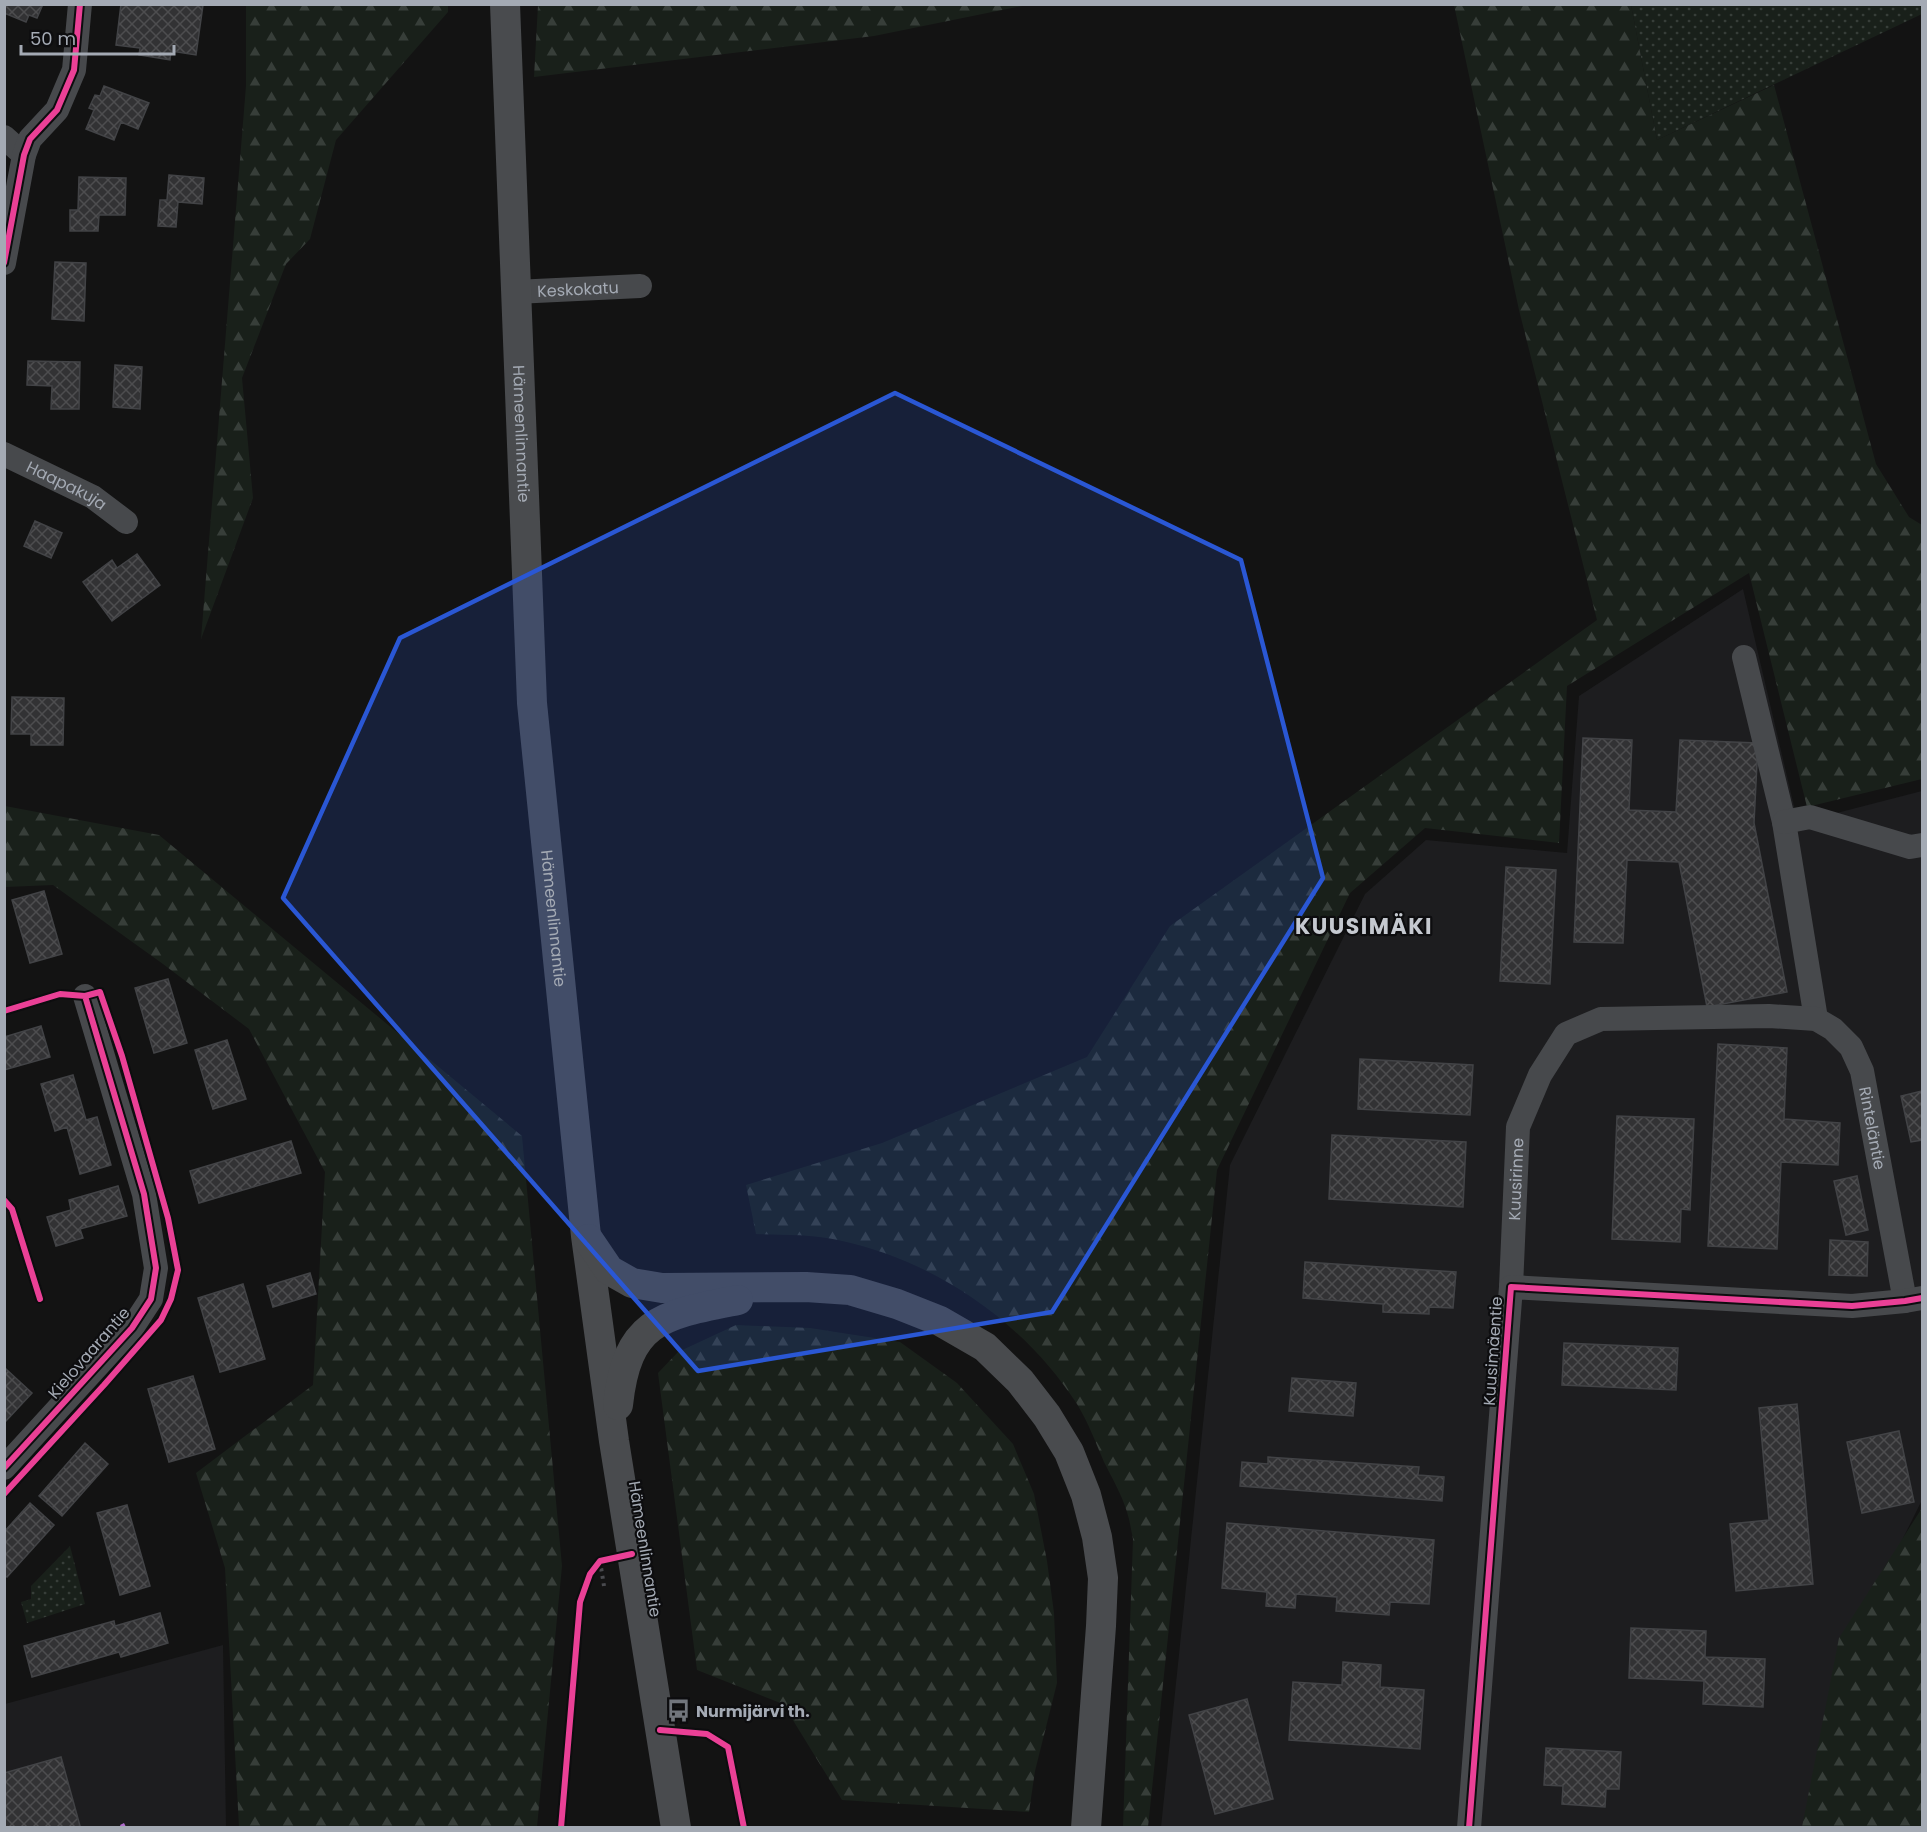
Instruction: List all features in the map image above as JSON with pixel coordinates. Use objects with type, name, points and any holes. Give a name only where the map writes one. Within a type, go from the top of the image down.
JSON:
[{"type":"main road","name":"Hämeenlinnantie","points":[[505,4],[532,703],[586,1236],[614,1441],[675,1823]]},
{"type":"main road","points":[[586,1236],[609,1270],[632,1283],[662,1288],[806,1287],[850,1290],[897,1304],[940,1321],[986,1347],[1020,1381],[1047,1416],[1069,1452],[1086,1495],[1103,1578],[1086,1827]]},
{"type":"main road","points":[[614,1441],[621,1378],[628,1354],[649,1327],[681,1312],[806,1287]]},
{"type":"street","points":[[4,263],[24,155],[30,139],[57,110],[74,70],[80,4]]},
{"type":"street","points":[[4,137],[24,155]]},
{"type":"street","name":"Keskokatu","points":[[515,292],[640,286]]},
{"type":"street","name":"Haapakuja","points":[[4,453],[93,497],[126,522]]},
{"type":"street","points":[[1744,657],[1784,822],[1816,1019]]},
{"type":"street","points":[[1784,822],[1810,817],[1910,847],[1923,845]]},
{"type":"street","name":"Kielovaarantie","points":[[4,1468],[132,1328],[151,1299],[156,1268],[144,1194],[85,996]]},
{"type":"street","name":"Kuusirinne","points":[[1511,1287],[1518,1127],[1540,1075],[1566,1034],[1601,1019],[1769,1016],[1816,1019]]},
{"type":"street","name":"Rinteläntie","points":[[1816,1019],[1833,1029],[1851,1047],[1862,1071],[1914,1300]]},
{"type":"street","name":"Kuusimäentie","points":[[1469,1827],[1511,1287],[1851,1306],[1914,1300]]},
{"type":"path","points":[[595,1568],[600,1561],[632,1554]]},
{"type":"path","points":[[600,1561],[604,1586]]},
{"type":"highlighted area","points":[[895,393],[1241,560],[1323,878],[1052,1312],[698,1371],[283,898],[400,638]]},
{"type":"shaded area","points":[[1743,589],[1798,823],[1922,791],[1922,1500],[1849,1647],[1815,1827],[1161,1827],[1230,1165],[1365,894],[1426,840],[1567,853],[1579,696]]},
{"type":"shaded area","points":[[223,1645],[226,1826],[5,1828],[5,1704]]},
{"type":"green space","points":[[538,4],[1027,5],[874,36],[534,77]]},
{"type":"green space","points":[[1922,4],[1922,14],[1657,140],[1631,5]]},
{"type":"green space","points":[[246,5],[448,5],[448,12],[336,140],[310,239],[286,264],[242,378],[253,498],[201,639],[246,86]]},
{"type":"green space","points":[[1454,5],[1631,5],[1657,140],[1774,85],[1876,464],[1909,517],[1922,525],[1922,779],[1807,807],[1749,573],[1567,686],[1559,843],[1425,828],[1350,893],[1217,1170],[1148,1827],[1123,1827],[1133,1539],[1122,1499],[1077,1404],[1055,1374],[1003,1321],[973,1298],[942,1279],[908,1262],[874,1249],[838,1240],[756,1234],[746,1185],[882,1143],[1087,1057],[1170,926],[1597,620],[1519,310]]},
{"type":"green space","points":[[5,806],[159,835],[522,1136],[562,1566],[537,1827],[239,1827],[225,1568],[196,1473],[313,1385],[325,1172],[249,1029],[53,885],[5,887]]},
{"type":"green space","points":[[736,1325],[810,1328],[900,1342],[957,1383],[1013,1444],[1034,1494],[1054,1613],[1057,1683],[1035,1771],[1029,1812],[842,1800],[783,1704],[697,1670],[658,1373],[678,1352]]},
{"type":"green space","points":[[1922,1508],[1922,1827],[1802,1827],[1839,1638]]},
{"type":"green space","points":[[70,1546],[85,1604],[27,1623],[21,1602],[31,1599],[31,1586]]},
{"type":"building","points":[[4,4],[43,4],[37,18],[29,15],[26,22],[4,13]]},
{"type":"building","points":[[121,4],[203,5],[196,55],[171,51],[170,60],[139,55],[140,48],[116,45]]},
{"type":"building","points":[[104,86],[149,103],[138,129],[121,122],[114,140],[86,129],[94,110],[89,108],[95,95],[100,96]]},
{"type":"building","points":[[169,175],[204,178],[202,204],[178,202],[176,227],[158,226],[160,200],[167,200]]},
{"type":"building","points":[[79,177],[126,178],[125,215],[99,215],[98,231],[70,231],[70,210],[78,210]]},
{"type":"building","points":[[55,262],[86,263],[84,321],[52,319]]},
{"type":"building","points":[[28,361],[80,362],[79,409],[51,409],[52,386],[27,385]]},
{"type":"building","points":[[115,365],[142,367],[140,409],[113,407]]},
{"type":"building","points":[[35,521],[62,533],[51,558],[24,546]]},
{"type":"building","points":[[137,554],[160,585],[112,621],[83,582],[112,560],[117,568]]},
{"type":"building","points":[[12,697],[64,698],[63,745],[31,745],[31,734],[11,734]]},
{"type":"building","points":[[1583,738],[1632,740],[1629,810],[1676,812],[1680,740],[1758,743],[1754,823],[1787,992],[1707,1007],[1679,862],[1627,860],[1623,943],[1574,942]]},
{"type":"building","points":[[1506,867],[1556,870],[1550,984],[1500,981]]},
{"type":"building","points":[[44,891],[62,954],[30,963],[12,900]]},
{"type":"building","points":[[168,979],[187,1043],[154,1053],[135,988]]},
{"type":"building","points":[[41,1026],[50,1057],[4,1070],[4,1037]]},
{"type":"building","points":[[227,1040],[246,1099],[213,1109],[195,1050]]},
{"type":"building","points":[[1718,1044],[1787,1048],[1784,1119],[1840,1123],[1838,1165],[1781,1162],[1777,1249],[1708,1246]]},
{"type":"building","points":[[1360,1059],[1473,1065],[1470,1115],[1358,1109]]},
{"type":"building","points":[[73,1075],[86,1120],[97,1117],[111,1165],[80,1174],[67,1127],[55,1131],[41,1084]]},
{"type":"building","points":[[1922,1091],[1922,1140],[1911,1142],[1901,1096]]},
{"type":"building","points":[[1617,1116],[1694,1119],[1690,1210],[1681,1209],[1680,1242],[1612,1239]]},
{"type":"building","points":[[1332,1135],[1466,1142],[1463,1207],[1329,1199]]},
{"type":"building","points":[[291,1141],[301,1173],[199,1203],[190,1171]]},
{"type":"building","points":[[1857,1176],[1868,1230],[1846,1235],[1834,1181]]},
{"type":"building","points":[[118,1186],[127,1216],[80,1229],[83,1238],[56,1246],[47,1217],[71,1210],[69,1200]]},
{"type":"building","points":[[1830,1240],[1868,1242],[1867,1276],[1829,1275]]},
{"type":"building","points":[[1305,1262],[1456,1272],[1453,1308],[1429,1307],[1429,1314],[1383,1312],[1383,1304],[1303,1298]]},
{"type":"building","points":[[310,1273],[316,1294],[273,1307],[267,1286]]},
{"type":"building","points":[[243,1284],[265,1359],[220,1372],[198,1298]]},
{"type":"building","points":[[1564,1343],[1678,1348],[1676,1390],[1562,1385]]},
{"type":"building","points":[[6,1369],[32,1393],[4,1423],[4,1371]]},
{"type":"building","points":[[193,1376],[215,1449],[169,1462],[148,1389]]},
{"type":"building","points":[[1292,1378],[1356,1383],[1353,1416],[1289,1411]]},
{"type":"building","points":[[1797,1404],[1813,1584],[1736,1591],[1730,1524],[1769,1520],[1759,1408]]},
{"type":"building","points":[[1899,1431],[1914,1502],[1862,1513],[1847,1442]]},
{"type":"building","points":[[85,1443],[108,1464],[62,1516],[39,1496]]},
{"type":"building","points":[[1268,1457],[1419,1467],[1418,1475],[1444,1477],[1442,1501],[1240,1486],[1242,1462],[1268,1464]]},
{"type":"building","points":[[30,1503],[54,1525],[7,1577],[4,1575],[4,1532]]},
{"type":"building","points":[[127,1505],[150,1586],[120,1595],[97,1513]]},
{"type":"building","points":[[1227,1523],[1434,1540],[1429,1604],[1390,1602],[1389,1615],[1336,1611],[1337,1597],[1296,1594],[1295,1608],[1266,1606],[1267,1592],[1222,1588]]},
{"type":"building","points":[[160,1613],[168,1643],[121,1657],[119,1652],[32,1677],[24,1646],[114,1621],[115,1626]]},
{"type":"building","points":[[1631,1628],[1706,1631],[1705,1657],[1765,1659],[1763,1707],[1703,1704],[1704,1681],[1629,1678]]},
{"type":"building","points":[[1343,1662],[1381,1665],[1380,1687],[1424,1690],[1420,1749],[1289,1740],[1293,1682],[1342,1685]]},
{"type":"building","points":[[1247,1699],[1273,1799],[1215,1814],[1189,1715]]},
{"type":"building","points":[[1546,1748],[1621,1752],[1619,1789],[1606,1789],[1605,1807],[1562,1804],[1563,1786],[1544,1785]]},
{"type":"building","points":[[61,1757],[80,1826],[73,1828],[4,1828],[4,1773]]},
{"type":"marked path","points":[[122,1824],[124,1828]]},
{"type":"cycle path","points":[[4,263],[24,155],[30,139],[57,110],[74,70],[80,4]]},
{"type":"cycle path","points":[[4,1011],[60,994],[85,996],[100,992],[122,1056],[168,1218],[178,1270],[171,1299],[161,1320],[4,1494]]},
{"type":"cycle path","points":[[4,1468],[132,1328],[151,1299],[156,1268],[144,1194],[85,996]]},
{"type":"cycle path","points":[[4,1200],[12,1209],[40,1299]]},
{"type":"cycle path","points":[[1469,1828],[1511,1287],[1852,1306],[1922,1298]]},
{"type":"cycle path","points":[[561,1828],[580,1602],[590,1574],[600,1561],[632,1554]]},
{"type":"cycle path","points":[[660,1730],[707,1734],[728,1747],[744,1828]]},
{"type":"place","name":"Nurmijärvi th.","points":[[678,1711]]},
{"type":"district","name":"KUUSIMÄKI","points":[[1364,926]]}]
